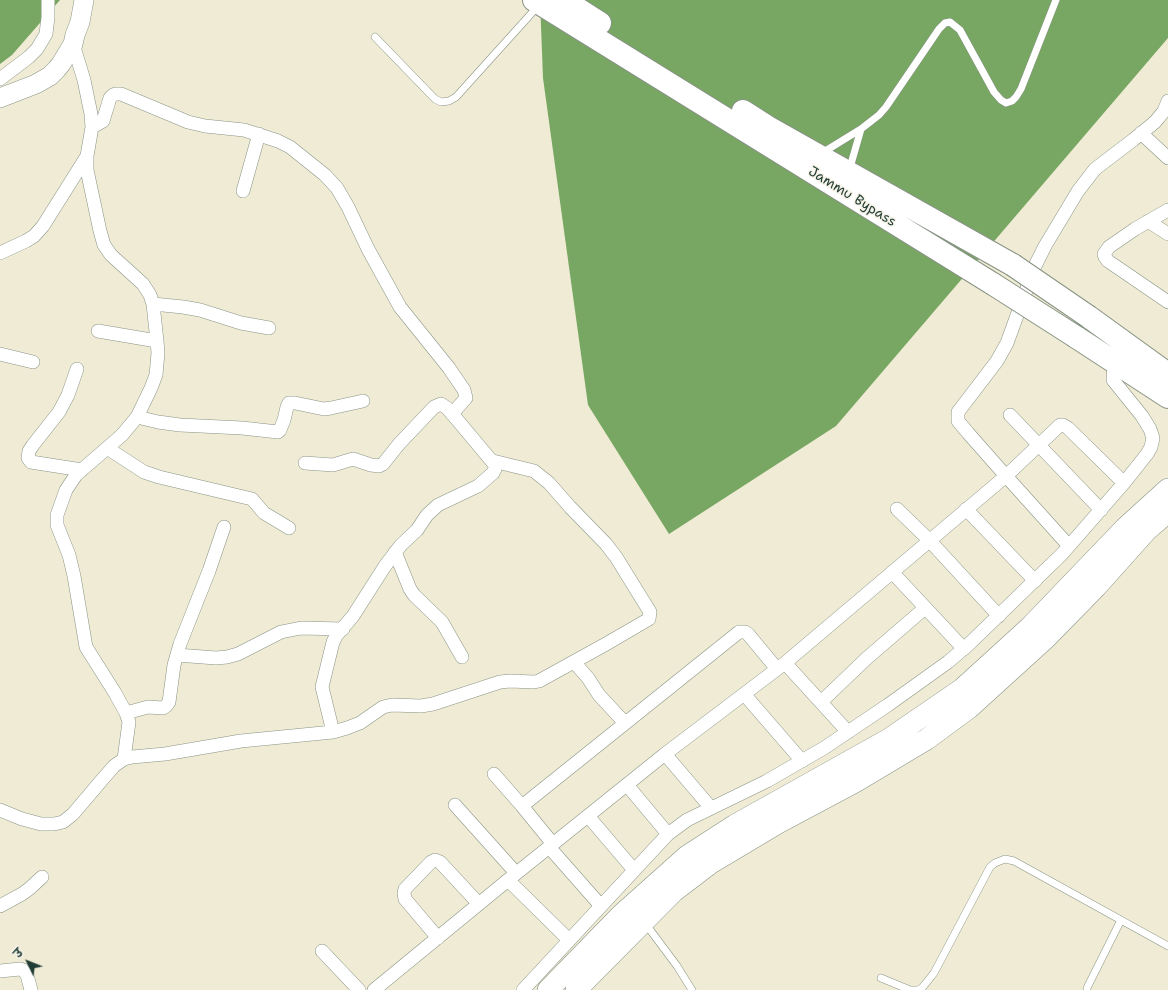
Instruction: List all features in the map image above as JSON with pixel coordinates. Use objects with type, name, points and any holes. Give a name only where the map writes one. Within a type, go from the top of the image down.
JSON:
[{"type":"highway","name":"Jammu Bypass","points":[[564,0],[768,127],[1013,265],[1168,374]]},
{"type":"highway","name":"Jammu Bypass","points":[[537,2],[993,284],[1168,398]]},
{"type":"main road","points":[[0,98],[36,84],[50,76],[61,64],[73,44],[80,22],[84,0]]},
{"type":"main road","points":[[548,990],[621,915],[687,856],[735,825],[889,739],[962,689],[1029,628],[1125,528],[1168,489]]},
{"type":"main road","points":[[576,990],[673,892],[711,863],[778,823],[862,778],[927,739],[969,708],[1046,638],[1096,587],[1147,530],[1168,512]]},
{"type":"street","points":[[0,79],[37,49],[46,34],[48,0]]},
{"type":"street","points":[[73,44],[84,80],[91,114],[92,127],[87,156],[87,170],[100,231],[104,245],[111,255],[143,284],[150,295],[153,304],[158,354],[156,374],[137,417],[122,435],[76,476],[66,490],[58,511],[57,525],[69,555],[74,576],[86,647],[115,693],[129,722],[124,759]]},
{"type":"street","points":[[92,127],[102,121],[110,98],[113,95],[121,94],[188,122],[205,126],[244,130],[278,141],[290,148],[325,175],[337,188],[348,207],[368,249],[400,307],[449,368],[464,390],[466,398],[452,414]]},
{"type":"street","points":[[1069,546],[958,421],[958,412],[997,361],[1007,343],[1035,266],[1078,190],[1095,169],[1155,122],[1164,110],[1168,101]]},
{"type":"street","points":[[1141,133],[1168,158]]},
{"type":"street","points":[[243,191],[259,134]]},
{"type":"street","points":[[0,253],[34,236],[43,226],[87,156]]},
{"type":"street","points":[[1168,210],[1109,246],[1104,254],[1105,257],[1168,302]]},
{"type":"street","points":[[1148,221],[1168,234]]},
{"type":"street","points":[[153,304],[200,310],[241,323],[270,328]]},
{"type":"street","points":[[98,332],[157,341]]},
{"type":"street","points":[[0,354],[33,362]]},
{"type":"street","points":[[523,990],[668,834],[686,820],[767,781],[802,761],[888,705],[964,649],[1069,546],[1124,483],[1151,447],[1152,438],[1150,429],[1142,416],[1113,380],[1114,362]]},
{"type":"street","points":[[77,369],[68,395],[59,412],[32,445],[28,458],[31,462],[82,470]]},
{"type":"street","points":[[137,417],[180,425],[242,428],[278,432],[289,404],[295,403],[324,409],[363,401]]},
{"type":"street","points":[[305,463],[334,465],[353,460],[371,466],[379,466],[387,461],[399,444],[434,407],[441,404],[452,414],[493,461],[495,468],[478,486],[433,508],[417,530],[395,552],[354,616],[333,642],[322,687],[333,732]]},
{"type":"street","points":[[1010,415],[1101,510]]},
{"type":"street","points":[[374,990],[588,816],[781,666],[1006,476],[1055,428],[1060,425],[1064,425],[1124,483]]},
{"type":"street","points":[[106,448],[144,472],[159,477],[252,499],[264,513],[288,528]]},
{"type":"street","points":[[0,810],[22,819],[42,824],[63,822],[73,814],[114,766],[124,759],[165,754],[241,741],[333,732],[360,723],[383,707],[392,705],[421,706],[433,704],[500,682],[539,681],[576,665],[649,619],[650,612],[616,557],[606,544],[549,483],[534,471],[493,461]]},
{"type":"street","points":[[966,509],[1035,581]]},
{"type":"street","points":[[897,510],[929,540],[998,616]]},
{"type":"street","points":[[126,714],[148,706],[163,708],[168,705],[180,644],[209,571],[224,527]]},
{"type":"street","points":[[395,552],[410,589],[414,595],[442,622],[462,657]]},
{"type":"street","points":[[892,572],[964,649]]},
{"type":"street","points":[[821,702],[867,658],[925,608]]},
{"type":"street","points":[[177,655],[216,658],[227,657],[238,654],[281,632],[301,628],[343,629]]},
{"type":"street","points":[[522,806],[739,632],[745,632],[748,634],[821,702],[848,732]]},
{"type":"street","points":[[576,665],[625,723]]},
{"type":"street","points":[[744,694],[802,761]]},
{"type":"street","points":[[666,754],[711,808]]},
{"type":"street","points":[[494,774],[522,806],[551,846],[600,906]]},
{"type":"street","points":[[627,785],[668,834]]},
{"type":"street","points":[[456,805],[512,877],[569,940]]},
{"type":"street","points":[[588,816],[634,870]]},
{"type":"street","points":[[438,938],[405,899],[404,893],[405,889],[431,862],[435,860],[440,862],[479,904]]},
{"type":"street","points":[[0,906],[26,892],[42,877]]},
{"type":"street","points":[[322,951],[359,990]]},
{"type":"street","points":[[0,971],[23,970],[27,975],[31,990]]},
{"type":"lane","points":[[819,156],[872,122],[886,107],[939,29],[945,23],[950,22],[960,30],[994,92],[1006,103],[1012,101],[1021,89],[1056,0]]},
{"type":"lane","points":[[375,37],[435,99],[442,102],[449,101],[456,97],[537,2]]},
{"type":"lane","points":[[849,172],[862,129]]},
{"type":"lane","points":[[880,978],[910,990],[918,990],[922,988],[934,973],[990,867],[1000,860],[1005,859],[1014,862],[1168,946]]},
{"type":"lane","points":[[1087,988],[1121,920]]},
{"type":"lane","points":[[644,921],[677,966],[692,990]]},
{"type":"green space","points":[[0,0],[60,0],[12,55],[0,64]]},
{"type":"green space","points":[[540,0],[1168,0],[1168,38],[836,426],[669,534],[588,405],[543,78]]}]
